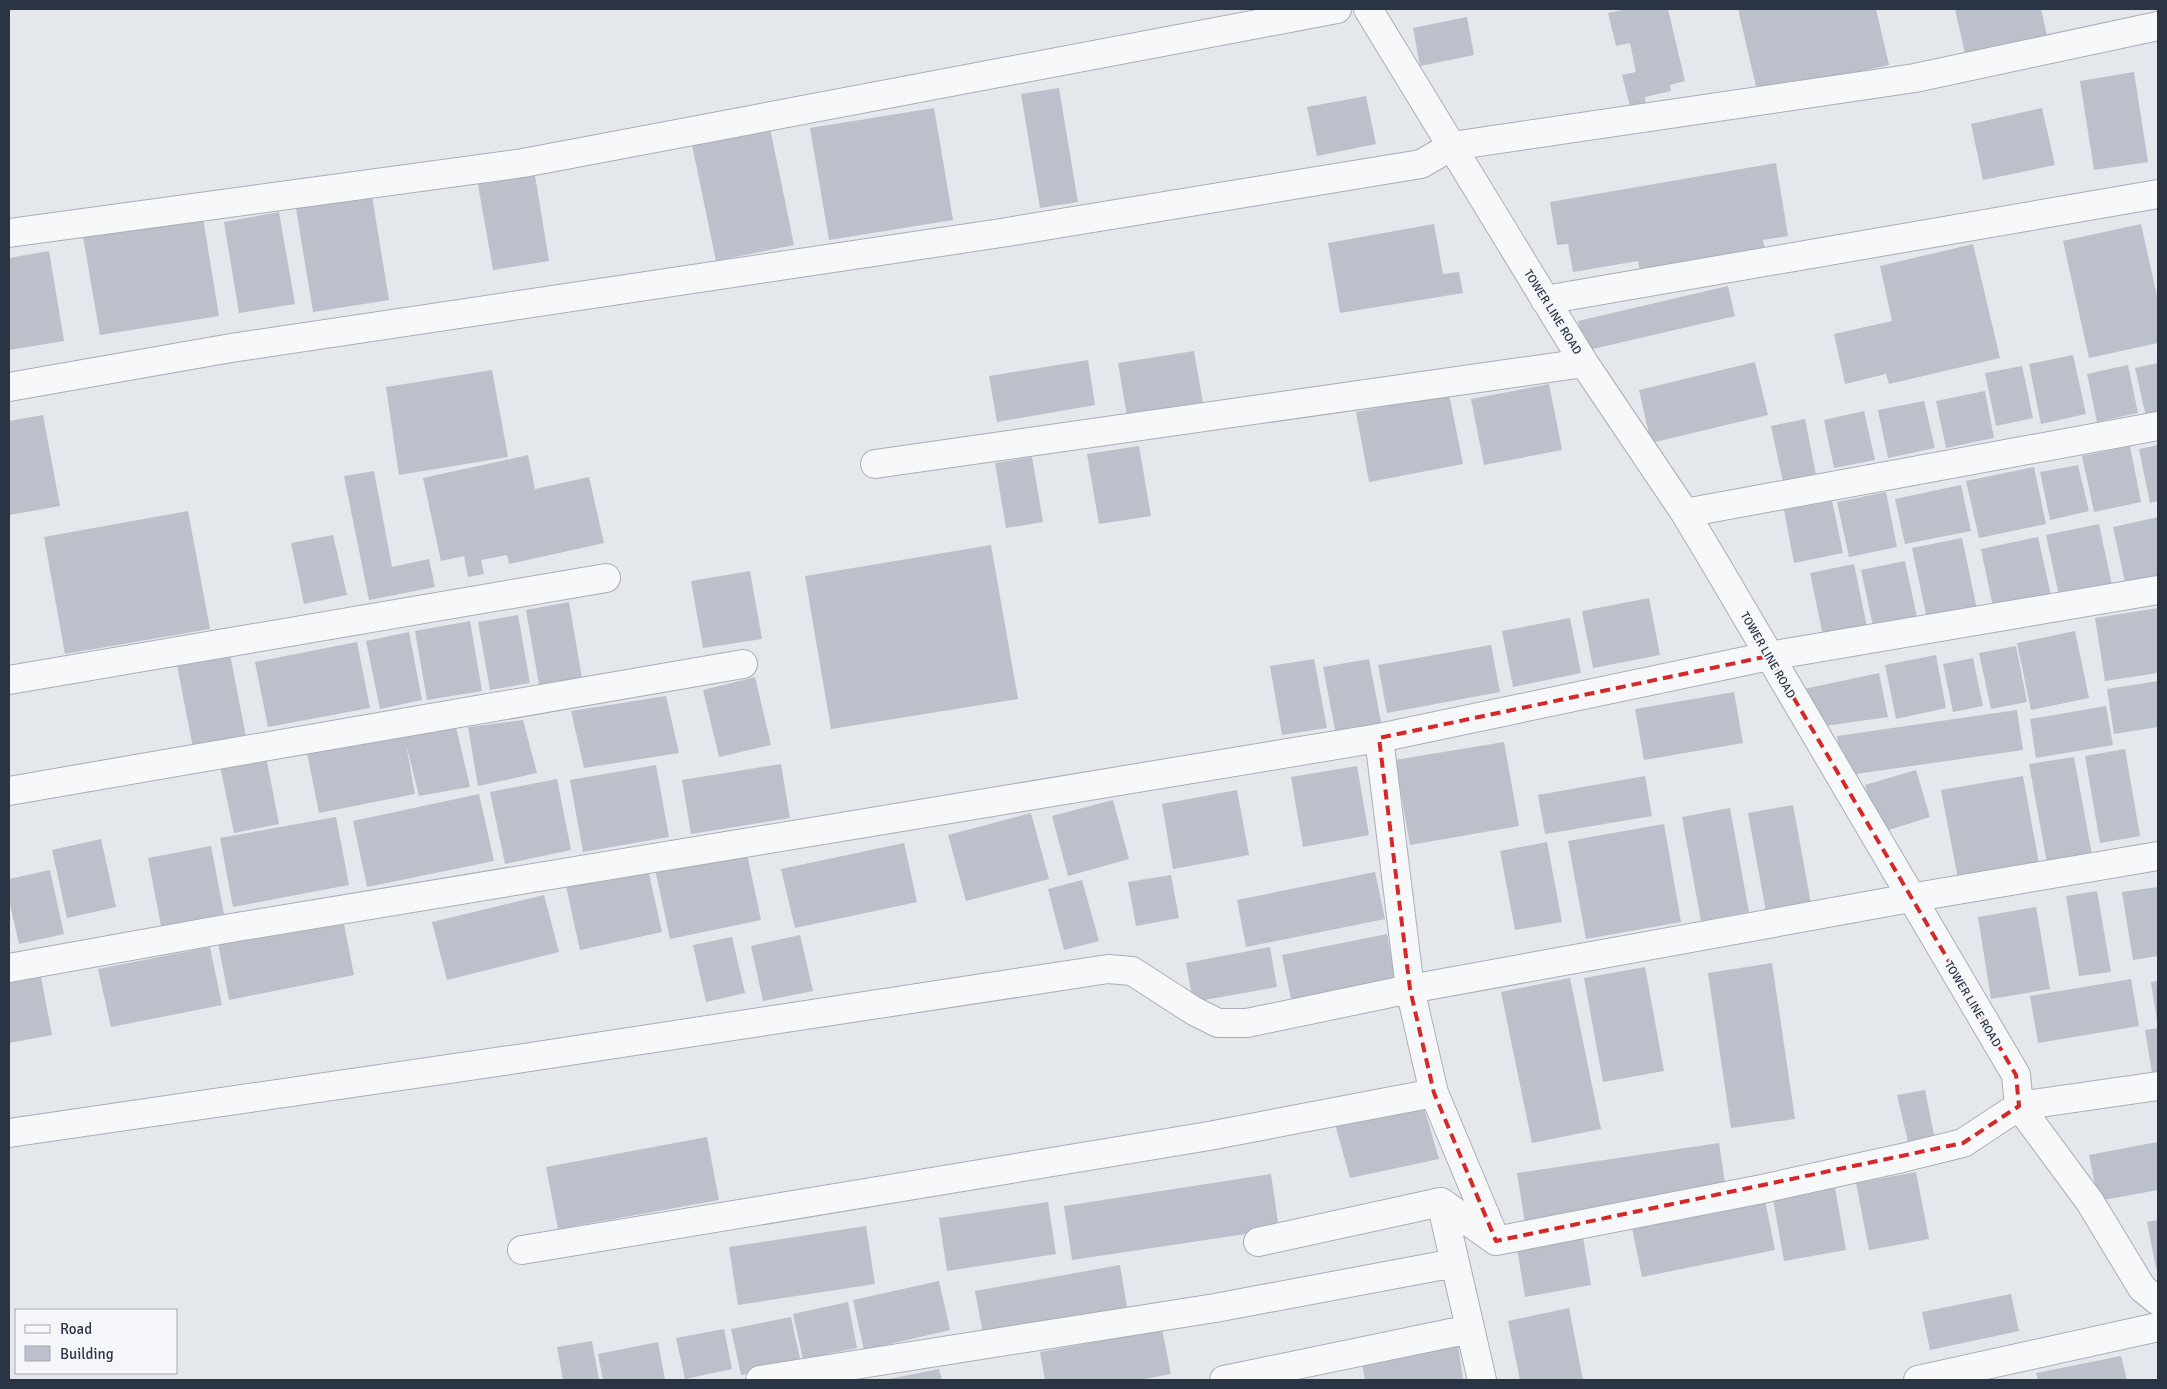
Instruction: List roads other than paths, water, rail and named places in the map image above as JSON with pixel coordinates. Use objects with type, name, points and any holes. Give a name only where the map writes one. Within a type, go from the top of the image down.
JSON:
[{"type":"street","points":[[9,233],[523,163],[1337,9]]},
{"type":"street","name":"TOWER LINE ROAD","points":[[1368,9],[1584,364],[1684,514],[1769,656],[2016,1076],[2018,1106]]},
{"type":"street","points":[[9,387],[231,348],[1002,233],[1421,164],[1452,146],[1915,78],[2158,26]]},
{"type":"street","points":[[1546,300],[2158,194]]},
{"type":"street","points":[[875,464],[1584,364]]},
{"type":"street","points":[[1684,514],[2158,426]]},
{"type":"street","points":[[9,680],[606,578]]},
{"type":"street","points":[[9,968],[231,928],[1378,738],[1769,656],[2158,590]]},
{"type":"street","points":[[9,791],[743,664]]},
{"type":"street","points":[[1378,738],[1410,990],[1434,1093],[1496,1241]]},
{"type":"street","points":[[9,1133],[518,1059],[1108,969],[1132,970],[1194,1011],[1218,1023],[1247,1023],[1410,990],[1910,898],[2158,856]]},
{"type":"street","points":[[1258,1242],[1441,1202],[1496,1241],[1762,1188],[1963,1143],[2018,1106],[2158,1086]]},
{"type":"street","points":[[522,1250],[1209,1136],[1434,1093]]},
{"type":"street","points":[[2018,1106],[2090,1202],[2142,1288],[2158,1301]]},
{"type":"street","points":[[1441,1202],[1482,1380]]},
{"type":"street","points":[[760,1380],[1215,1308],[1455,1263]]},
{"type":"street","points":[[1918,1380],[2158,1327]]},
{"type":"street","points":[[1224,1380],[1470,1329]]}]
